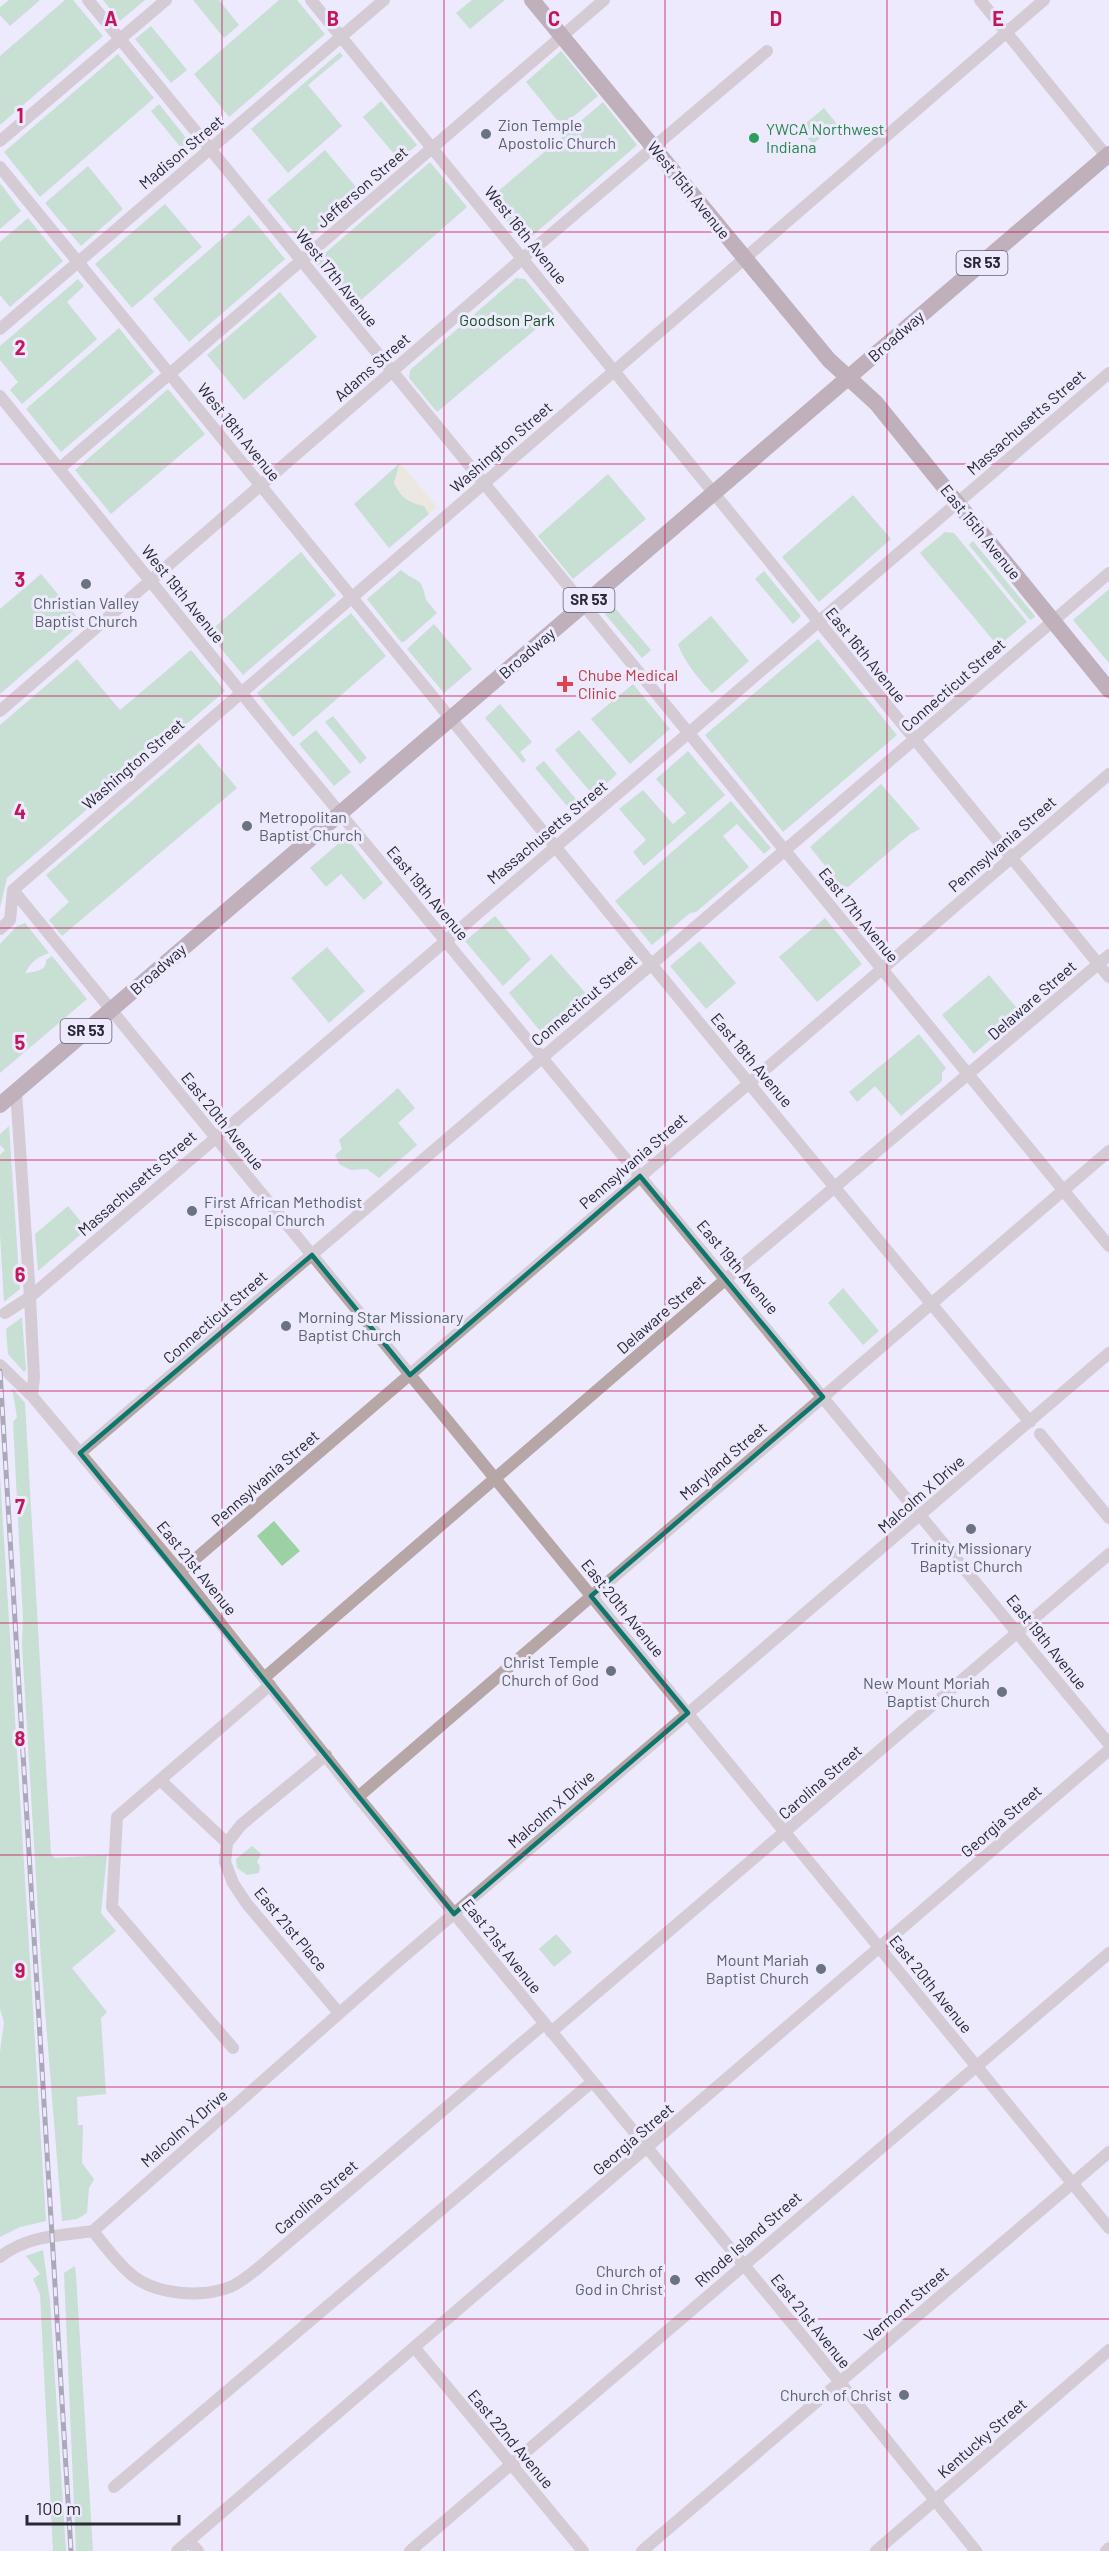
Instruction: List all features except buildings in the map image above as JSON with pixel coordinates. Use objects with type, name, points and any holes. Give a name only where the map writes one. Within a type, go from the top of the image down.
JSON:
[{"type":"main road","name":"West 15th Avenue","points":[[532,0],[829,360],[849,376]]},
{"type":"main road","name":"Broadway","points":[[0,1105],[1108,156]]},
{"type":"main road","name":"East 15th Avenue","points":[[849,376],[876,403],[1109,690]]},
{"type":"street","name":"West 17th Avenue","points":[[88,0],[583,605]]},
{"type":"street","points":[[0,141],[166,0]]},
{"type":"street","name":"West 16th Avenue","points":[[311,0],[523,258],[712,494]]},
{"type":"street","name":"Madison Street","points":[[0,329],[384,0]]},
{"type":"street","name":"Jefferson Street","points":[[59,470],[604,0]]},
{"type":"street","points":[[980,0],[1108,156]]},
{"type":"street","name":"Washington Street","points":[[13,890],[1044,0]]},
{"type":"street","name":"Adams Street","points":[[0,711],[523,258],[767,51]]},
{"type":"street","name":"West 18th Avenue","points":[[0,167],[450,719]]},
{"type":"street","name":"Massachusetts Street","points":[[5,1313],[30,1296],[1109,373]]},
{"type":"street","name":"West 19th Avenue","points":[[0,396],[340,813]]},
{"type":"street","name":"East 16th Avenue","points":[[712,494],[1109,977]]},
{"type":"street","name":"Connecticut Street","points":[[80,1453],[1109,573]]},
{"type":"street","name":"East 17th Avenue","points":[[583,605],[1109,1246]]},
{"type":"street","name":"East 18th Avenue","points":[[450,719],[1030,1422]]},
{"type":"street","name":"Pennsylvania Street","points":[[180,1572],[1109,774]]},
{"type":"street","name":"East 19th Avenue","points":[[340,813],[1109,1744]]},
{"type":"street","points":[[0,929],[10,920],[13,890]]},
{"type":"street","name":"East 20th Avenue","points":[[13,890],[1109,2228]]},
{"type":"street","name":"Delaware Street","points":[[233,2048],[112,1907],[117,1817],[495,1479],[726,1279],[969,1076],[1109,955]]},
{"type":"street","points":[[16,1091],[30,1296],[34,1377],[32,1396]]},
{"type":"street","name":"Maryland Street","points":[[358,1797],[1109,1151]]},
{"type":"street","name":"Malcolm X Drive","points":[[93,2231],[339,2013],[1109,1353]]},
{"type":"street","name":"East 21st Avenue","points":[[0,1365],[32,1396],[180,1572],[358,1797],[840,2382],[976,2551]]},
{"type":"street","points":[[1040,1434],[1109,1518]]},
{"type":"street","name":"Carolina Street","points":[[93,2231],[117,2261],[135,2277],[168,2291],[204,2294],[232,2286],[257,2269],[786,1833],[1109,1554]]},
{"type":"street","name":"Georgia Street","points":[[177,2551],[648,2149],[1109,1750]]},
{"type":"street","points":[[160,1780],[227,1843],[241,1825],[326,1755]]},
{"type":"street","name":"East 21st Place","points":[[227,1843],[225,1862],[233,1883],[247,1904],[339,2013]]},
{"type":"street","name":"Rhode Island Street","points":[[410,2551],[1109,1953]]},
{"type":"street","points":[[114,2487],[592,2082]]},
{"type":"street","name":"Vermont Street","points":[[642,2551],[1109,2152]]},
{"type":"street","points":[[0,2257],[28,2241],[93,2231]]},
{"type":"street","name":"East 22nd Avenue","points":[[414,2347],[583,2551]]},
{"type":"street","name":"Kentucky Street","points":[[876,2551],[1109,2350]]},
{"type":"street","points":[[189,2541],[198,2551]]},
{"type":"highlighted area","points":[[640,1176],[823,1397],[591,1596],[688,1713],[454,1914],[80,1453],[312,1255],[410,1375]]},
{"type":"green space","points":[[9,0],[40,0],[10,26],[0,15],[0,7]]},
{"type":"green space","points":[[65,0],[73,0],[103,36],[0,125],[0,56]]},
{"type":"green space","points":[[103,0],[145,0],[120,21]]},
{"type":"green space","points":[[193,0],[219,0],[239,25],[224,38]]},
{"type":"green space","points":[[279,0],[297,0],[325,34],[229,117],[194,74]]},
{"type":"green space","points":[[472,0],[505,0],[470,29],[456,13]]},
{"type":"green space","points":[[151,26],[187,70],[171,83],[135,39]]},
{"type":"green space","points":[[561,51],[598,96],[562,126],[526,82]]},
{"type":"green space","points":[[340,52],[343,56],[308,85],[342,126],[288,173],[251,129]]},
{"type":"green space","points":[[118,54],[154,98],[40,197],[4,152]]},
{"type":"green space","points":[[381,101],[417,145],[399,160],[363,117]]},
{"type":"green space","points":[[603,102],[637,145],[524,243],[489,199]]},
{"type":"green space","points":[[159,104],[194,148],[186,154],[151,111]]},
{"type":"green space","points":[[824,108],[837,124],[813,144],[799,129]]},
{"type":"green space","points":[[325,150],[361,193],[303,243],[267,200]]},
{"type":"green space","points":[[430,162],[467,207],[352,308],[315,262]]},
{"type":"green space","points":[[88,166],[123,209],[81,246],[45,203]]},
{"type":"green space","points":[[0,183],[21,211],[0,229]]},
{"type":"green space","points":[[165,204],[202,247],[132,308],[95,264]]},
{"type":"green space","points":[[249,215],[285,259],[189,342],[153,299]]},
{"type":"green space","points":[[28,218],[63,261],[10,307],[0,295],[0,242]]},
{"type":"green space","name":"Goodson Park","points":[[516,278],[525,279],[554,314],[437,412],[409,378],[410,370]]},
{"type":"green space","points":[[78,279],[84,286],[67,302],[97,339],[22,404],[10,390],[18,382],[0,360],[0,346]]},
{"type":"green space","points":[[280,292],[317,337],[244,400],[207,355]]},
{"type":"green space","points":[[119,328],[154,372],[61,452],[26,409]]},
{"type":"green space","points":[[168,389],[205,434],[111,514],[75,470]]},
{"type":"green space","points":[[400,463],[394,483],[406,499],[424,506],[429,514],[389,548],[354,504]]},
{"type":"green space","points":[[608,474],[646,519],[573,579],[538,536]]},
{"type":"green space","points":[[853,495],[891,539],[819,602],[782,557]]},
{"type":"green space","points":[[945,532],[954,533],[1027,622],[998,646],[920,553]]},
{"type":"green space","points":[[973,541],[1035,617],[1030,620],[969,545]]},
{"type":"green space","points":[[301,552],[336,595],[243,675],[208,633]]},
{"type":"green space","points":[[401,570],[421,583],[426,600],[437,613],[404,642],[401,642],[367,599]]},
{"type":"green space","points":[[764,571],[801,616],[793,624],[755,579]]},
{"type":"green space","points":[[41,574],[82,623],[0,694],[0,609]]},
{"type":"green space","points":[[1109,589],[1109,663],[1073,620]]},
{"type":"green space","points":[[614,607],[651,650],[642,658],[605,614]]},
{"type":"green space","points":[[351,613],[386,656],[293,737],[257,693]]},
{"type":"green space","points":[[711,616],[749,661],[712,693],[692,670],[678,644]]},
{"type":"green space","points":[[434,624],[472,669],[444,693],[407,649]]},
{"type":"green space","points":[[818,639],[897,735],[783,832],[705,735]]},
{"type":"green space","points":[[191,650],[225,691],[7,878],[0,908],[0,725],[77,659],[120,710]]},
{"type":"green space","points":[[633,684],[670,729],[630,764],[591,719]]},
{"type":"green space","points":[[500,704],[532,742],[520,752],[526,760],[523,763],[485,718]]},
{"type":"green space","points":[[333,716],[367,758],[360,764],[325,722]]},
{"type":"green space","points":[[316,730],[351,772],[334,786],[299,744]]},
{"type":"green space","points":[[579,730],[617,774],[593,795],[555,750]]},
{"type":"green space","points":[[199,743],[237,788],[62,936],[49,920],[69,902],[46,875]]},
{"type":"green space","points":[[688,751],[725,795],[644,866],[633,852],[646,840],[619,809],[643,790],[673,824],[686,813],[656,779]]},
{"type":"green space","points":[[544,761],[581,805],[573,813],[535,768]]},
{"type":"green space","points":[[881,784],[920,829],[910,834],[848,887],[841,886],[810,847]]},
{"type":"green space","points":[[731,801],[771,848],[764,854],[737,824],[723,836],[749,867],[696,912],[690,913],[652,945],[615,901]]},
{"type":"green space","points":[[346,837],[383,883],[364,900],[341,874],[326,887],[310,868]]},
{"type":"green space","points":[[495,916],[531,959],[503,986],[465,941]]},
{"type":"green space","points":[[825,918],[862,964],[817,1002],[779,957]]},
{"type":"green space","points":[[25,923],[49,953],[35,960],[25,973],[42,969],[46,960],[52,956],[87,999],[0,1073],[0,944],[17,926]]},
{"type":"green space","points":[[700,941],[736,983],[706,1009],[670,966]]},
{"type":"green space","points":[[327,947],[365,991],[329,1023],[291,978]]},
{"type":"green space","points":[[551,954],[590,998],[545,1037],[509,993]]},
{"type":"green space","points":[[989,975],[1021,1013],[974,1054],[942,1015]]},
{"type":"green space","points":[[919,1034],[946,1068],[942,1073],[942,1081],[901,1116],[875,1086],[857,1102],[849,1092]]},
{"type":"green space","points":[[398,1088],[415,1108],[398,1123],[417,1145],[379,1178],[367,1169],[351,1170],[340,1165],[335,1155],[342,1149],[339,1140]]},
{"type":"green space","points":[[9,1126],[20,1289],[4,1302],[0,1234],[0,1155],[5,1150],[0,1145],[0,1134]]},
{"type":"green space","points":[[68,1206],[87,1229],[38,1271],[35,1234]]},
{"type":"green space","points":[[843,1288],[879,1331],[863,1345],[828,1303]]},
{"type":"green space","points":[[22,1317],[26,1370],[24,1372],[8,1354],[6,1329]]},
{"type":"green space","points":[[12,1388],[25,1403],[51,1854],[55,1858],[107,1855],[101,1913],[116,1931],[72,1968],[107,2012],[101,2018],[106,2094],[77,2097],[78,2125],[83,2125],[82,2163],[94,2179],[89,2188],[87,2213],[77,2219],[62,2221],[41,1961],[22,1645],[23,1618],[13,1422],[17,1417]]},
{"type":"green space","points":[[0,1475],[46,2221],[20,2227],[0,2237],[0,2052],[4,2022],[0,2009]]},
{"type":"green space","points":[[274,1521],[300,1551],[282,1566],[257,1536]]},
{"type":"green space","points":[[252,1846],[261,1854],[257,1862],[260,1866],[259,1873],[247,1875],[237,1868],[236,1859]]},
{"type":"green space","points":[[556,1934],[572,1952],[554,1967],[539,1949]]},
{"type":"green space","points":[[43,2250],[50,2301],[66,2551],[53,2551],[40,2294],[33,2279],[40,2274],[26,2256]]},
{"type":"green space","points":[[75,2266],[93,2551],[76,2551],[64,2273]]},
{"type":"sand","points":[[400,463],[437,507],[429,514],[424,506],[403,496],[394,483]]},
{"type":"railway","points":[[0,1371],[71,2551]]},
{"type":"place","name":"Zion Temple Apostolic Church","points":[[486,134]]},
{"type":"place","name":"YWCA Northwest Indiana","points":[[754,138]]},
{"type":"place","name":"Christian Valley Baptist Church","points":[[86,584]]},
{"type":"place","name":"Chube Medical Clinic","points":[[565,684]]},
{"type":"place","name":"Metropolitan Baptist Church","points":[[247,826]]},
{"type":"place","name":"First African Methodist Episcopal Church","points":[[192,1211]]},
{"type":"place","name":"Morning Star Missionary Baptist Church","points":[[286,1326]]},
{"type":"place","name":"Trinity Missionary Baptist Church","points":[[971,1529]]},
{"type":"place","name":"Christ Temple Church of God","points":[[611,1671]]},
{"type":"place","name":"New Mount Moriah Baptist Church","points":[[1002,1692]]},
{"type":"place","name":"Mount Mariah Baptist Church","points":[[821,1969]]},
{"type":"place","name":"Church of God in Christ","points":[[675,2280]]},
{"type":"place","name":"Church of Christ","points":[[904,2395]]}]
